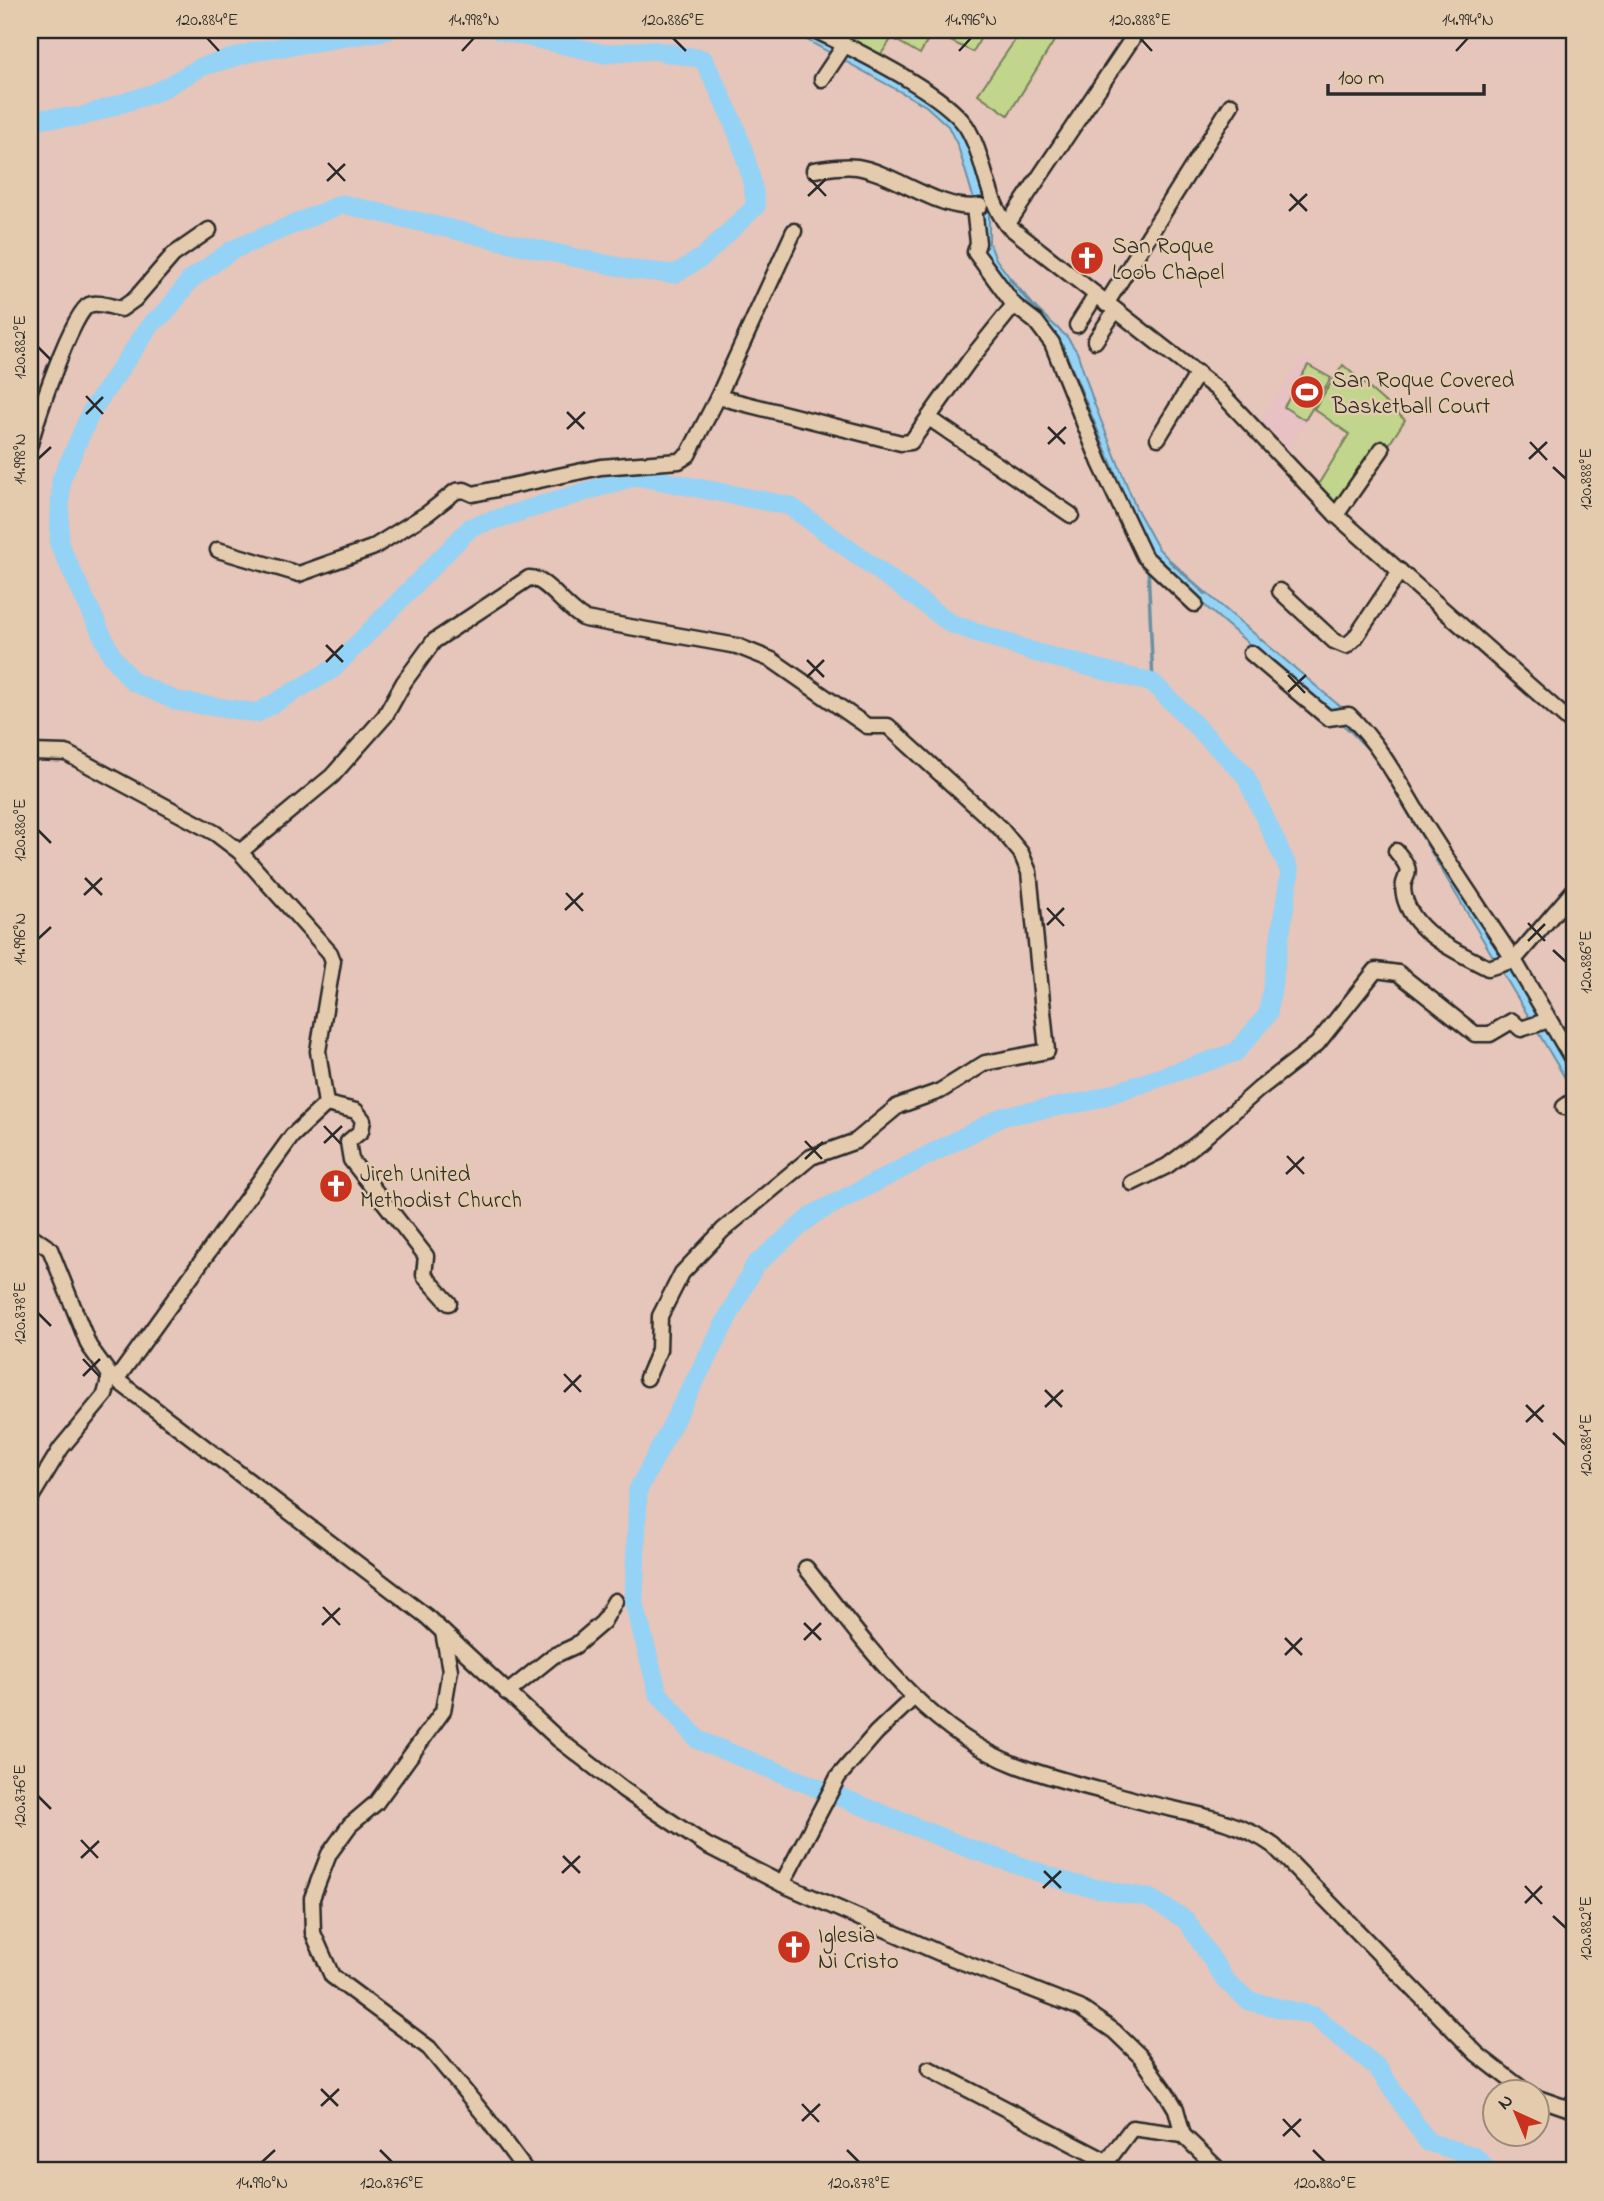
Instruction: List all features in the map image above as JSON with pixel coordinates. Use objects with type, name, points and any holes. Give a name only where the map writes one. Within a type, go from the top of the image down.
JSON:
[{"type":"street","points":[[816,30],[841,51],[928,93],[965,125],[992,204],[1007,225],[1198,373],[1336,515],[1574,725]]},
{"type":"street","points":[[1007,225],[1138,30]]},
{"type":"street","points":[[822,79],[841,51]]},
{"type":"street","points":[[1095,341],[1106,303],[1231,105]]},
{"type":"street","points":[[814,170],[839,166],[860,168],[955,204],[974,207],[992,204]]},
{"type":"street","points":[[974,207],[978,243],[975,251],[1014,305],[1036,321],[1052,343],[1100,463],[1144,556],[1195,604]]},
{"type":"street","points":[[30,444],[63,352],[85,307],[92,303],[121,309],[135,299],[173,255],[209,230]]},
{"type":"street","points":[[218,550],[299,574],[372,548],[429,513],[456,491],[464,490],[472,494],[601,467],[680,461],[688,455],[718,397],[794,231]]},
{"type":"street","points":[[1077,325],[1106,303]]},
{"type":"street","points":[[718,397],[901,443],[911,442],[1014,305]]},
{"type":"street","points":[[1158,438],[1198,373]]},
{"type":"street","points":[[929,418],[1071,515]]},
{"type":"street","points":[[1336,515],[1382,449]]},
{"type":"street","points":[[1280,591],[1334,641],[1346,646],[1355,638],[1399,571]]},
{"type":"street","points":[[240,852],[332,776],[385,716],[404,682],[434,641],[529,578],[535,578],[571,613],[584,619],[737,646],[772,660],[867,726],[888,726],[963,792],[1021,853],[1029,872],[1047,1051],[985,1063],[940,1091],[898,1106],[856,1141],[811,1157],[723,1230],[682,1273],[660,1316],[659,1350],[647,1378]]},
{"type":"street","points":[[1251,653],[1328,718],[1349,715],[1377,746],[1544,1023],[1574,1062]]},
{"type":"street","points":[[30,752],[66,752],[215,833],[240,852],[304,920],[333,961],[318,1051],[326,1104]]},
{"type":"street","points":[[1396,851],[1408,865],[1409,872],[1402,891],[1408,910],[1442,944],[1488,968],[1507,962],[1574,890]]},
{"type":"street","points":[[1132,1183],[1167,1166],[1199,1142],[1317,1044],[1377,970],[1398,973],[1475,1034],[1490,1034],[1512,1021],[1521,1029],[1544,1023]]},
{"type":"street","points":[[326,1104],[360,1115],[364,1125],[346,1147],[351,1160],[426,1256],[424,1275],[449,1303]]},
{"type":"street","points":[[30,1499],[61,1448],[104,1395],[113,1378],[292,1136],[326,1104]]},
{"type":"street","points":[[30,1235],[50,1249],[89,1346],[113,1378],[389,1587],[443,1632],[558,1739],[624,1790],[705,1845],[782,1884],[942,1954],[1080,2008],[1114,2031],[1141,2057],[1176,2109],[1183,2135],[1220,2171]]},
{"type":"street","points":[[806,1568],[913,1698],[976,1746],[1016,1765],[1145,1803],[1222,1819],[1258,1834],[1274,1846],[1477,2054],[1508,2078]]},
{"type":"street","points":[[507,1693],[553,1656],[575,1646],[604,1622],[615,1601]]},
{"type":"street","points":[[443,1632],[450,1670],[443,1711],[376,1803],[350,1825],[329,1854],[312,1898],[313,1933],[332,1976],[429,2048],[526,2171]]},
{"type":"street","points":[[782,1884],[838,1777],[876,1733],[913,1698]]},
{"type":"street","points":[[929,2069],[1103,2166],[1132,2128],[1183,2135]]},
{"type":"street","points":[[1552,2103],[1567,2108],[1574,2101]]},
{"type":"shaded area","points":[[1303,358],[1335,378],[1285,455],[1256,426]]},
{"type":"green space","points":[[835,30],[985,30],[973,52],[932,32],[920,54],[892,38],[877,60],[832,34]]},
{"type":"green space","points":[[1022,30],[1061,30],[1008,115],[978,94]]},
{"type":"green space","name":"San Roque Covered Basketball Court","points":[[1308,365],[1331,378],[1305,420],[1284,407]]},
{"type":"green space","points":[[1343,365],[1405,420],[1343,515],[1316,488],[1349,434],[1314,409]]},
{"type":"water","points":[[789,30],[808,30],[899,80],[932,99],[963,129],[989,198],[989,243],[996,259],[1024,297],[1067,337],[1077,352],[1094,403],[1136,508],[1158,548],[1178,569],[1349,714],[1512,967],[1574,1071],[1574,1093],[1374,756],[1351,732],[1167,573],[1148,552],[1062,344],[1056,335],[1019,304],[989,265],[982,248],[977,210],[958,146],[948,126],[926,106]]},
{"type":"waterway","points":[[30,119],[80,117],[157,92],[201,67],[252,52],[389,30]]},
{"type":"waterway","points":[[498,30],[605,54],[651,50],[703,59],[736,130],[748,167],[756,206],[703,257],[675,274],[635,270],[572,257],[342,204],[232,250],[190,280],[167,311],[152,323],[92,410],[61,480],[59,544],[112,656],[132,681],[176,701],[257,713],[333,669],[471,527],[636,476],[790,506],[952,624],[1037,653],[1153,683],[1245,775],[1290,872],[1268,1014],[1236,1052],[1090,1101],[1004,1116],[814,1214],[755,1265],[638,1490],[634,1602],[658,1693],[698,1740],[965,1847],[1073,1884],[1149,1898],[1186,1920],[1226,1981],[1249,2001],[1314,2016],[1377,2067],[1428,2142],[1474,2156],[1489,2171]]},
{"type":"waterway","points":[[1010,279],[1035,308]]},
{"type":"waterway","points":[[1096,434],[1122,494]]},
{"type":"waterway","points":[[1170,561],[1206,594]]},
{"type":"waterway","points":[[1148,566],[1153,683]]},
{"type":"place","name":"San Roque Loob Chapel","points":[[1087,258]]},
{"type":"place","name":"San Roque Covered Basketball Court","points":[[1307,392]]},
{"type":"place","name":"Jireh United Methodist Church","points":[[336,1186]]},
{"type":"place","name":"Iglesia Ni Cristo","points":[[794,1947]]}]
